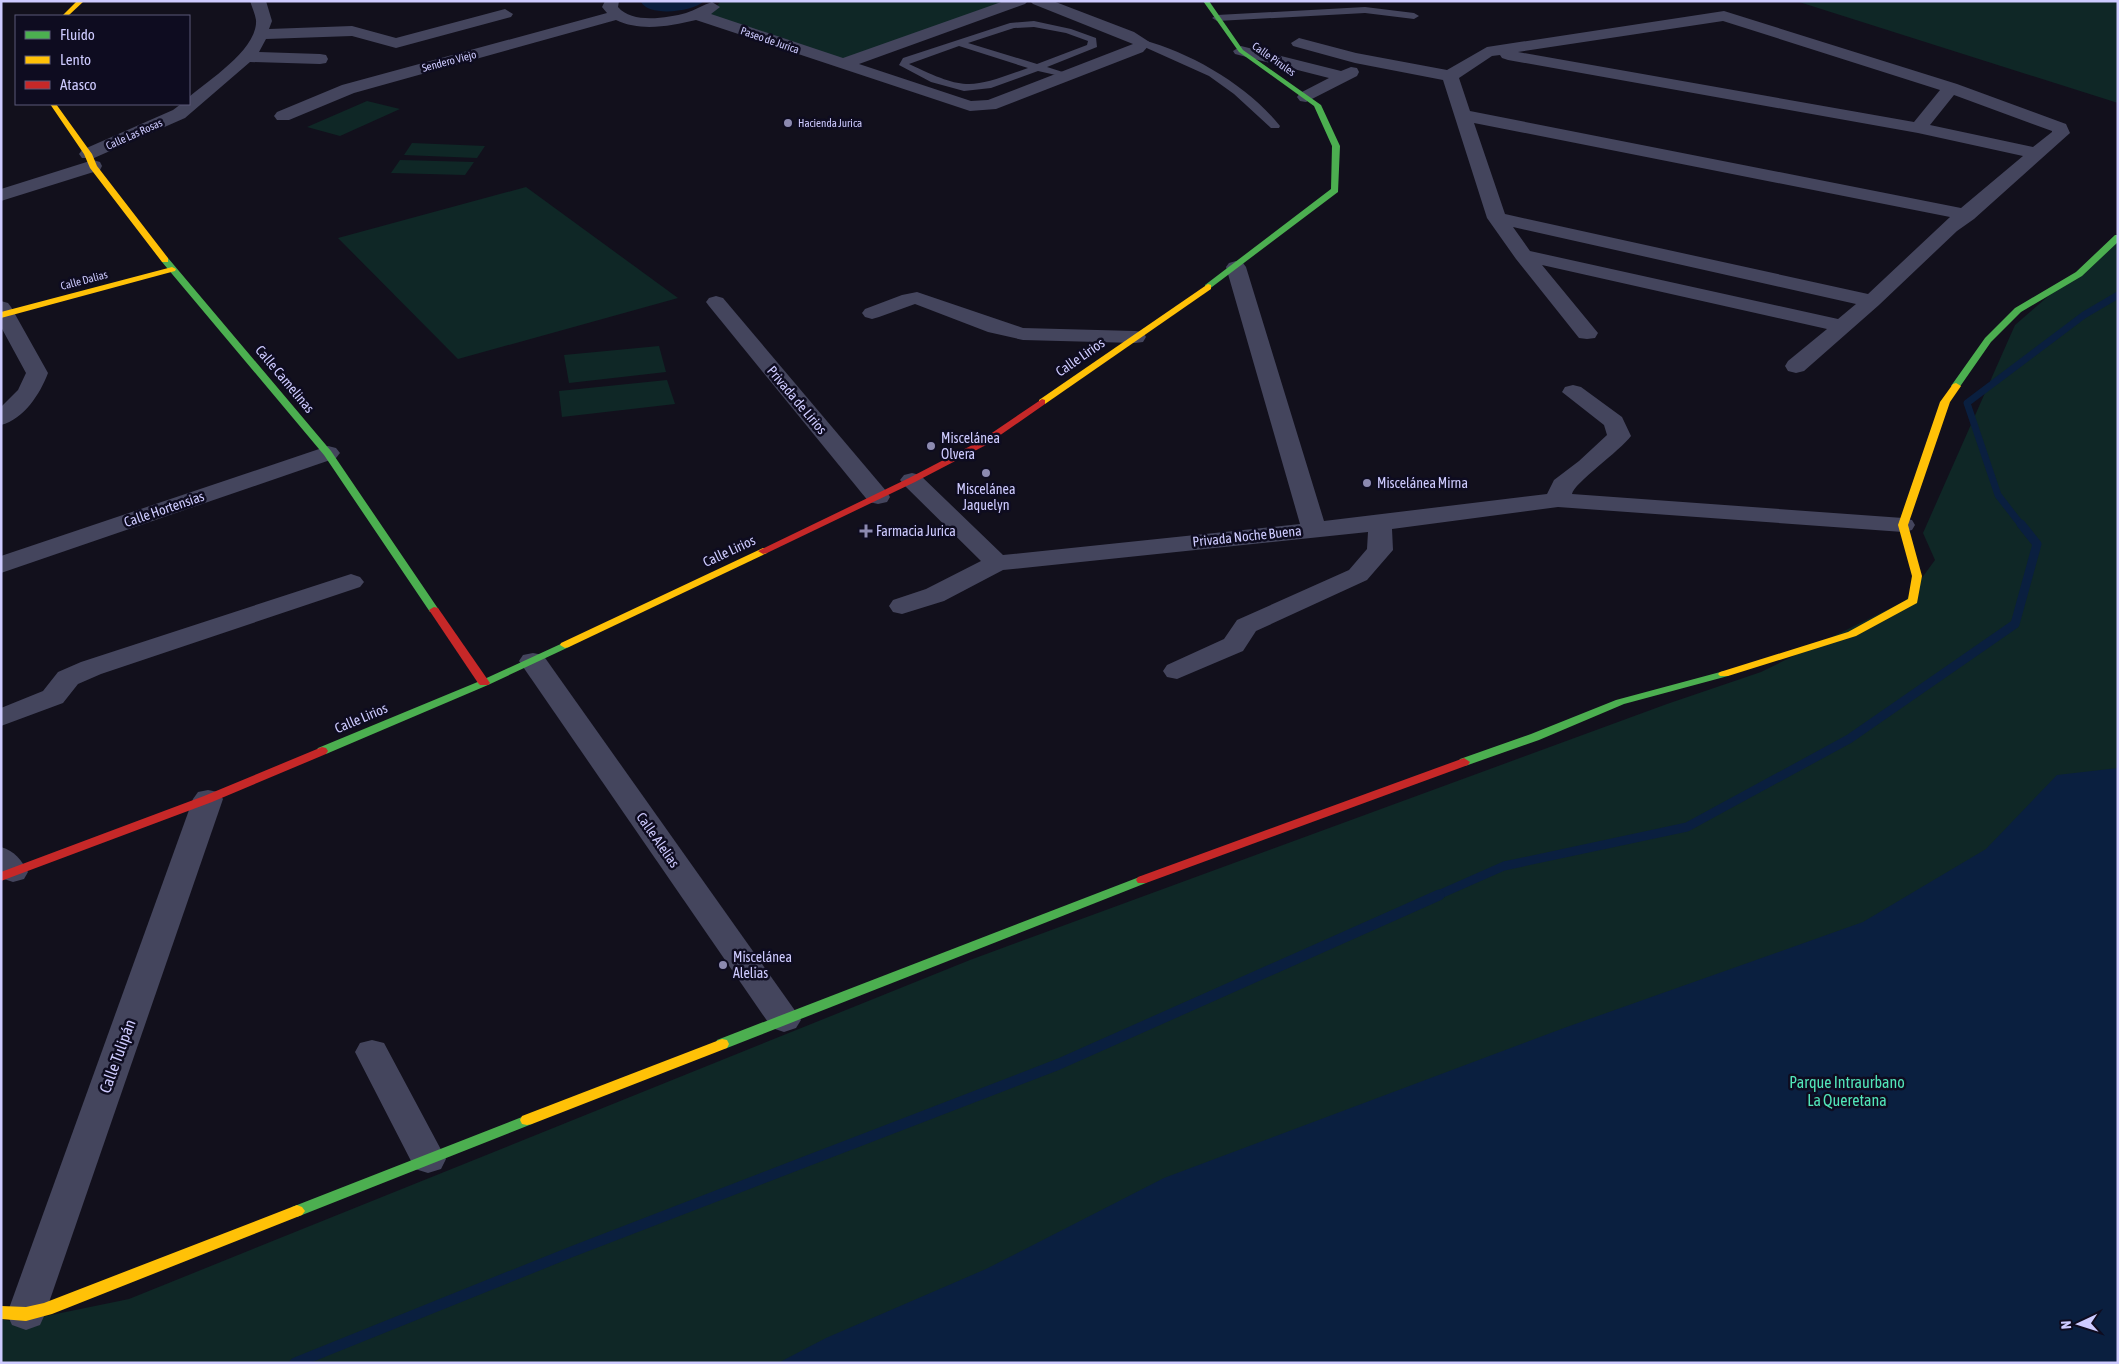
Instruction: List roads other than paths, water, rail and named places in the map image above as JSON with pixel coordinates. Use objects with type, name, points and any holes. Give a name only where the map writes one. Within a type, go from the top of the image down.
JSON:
[{"type":"street","points":[[66,15],[81,1]]},
{"type":"street","points":[[258,1],[264,21],[261,34],[352,30],[390,42],[404,42],[506,14],[482,4]]},
{"type":"street","points":[[698,15],[713,6],[715,1]]},
{"type":"street","points":[[842,64],[1020,1]]},
{"type":"street","points":[[1038,1],[1128,35],[1143,43]]},
{"type":"street","name":"Calle Pirules","points":[[1206,1],[1241,51],[1312,101]]},
{"type":"street","name":"Paseo de Jurica","points":[[616,8],[634,20],[655,22],[698,15],[970,106],[990,105],[1137,49],[1143,43]]},
{"type":"street","name":"Sendero Viejo","points":[[282,116],[348,90],[616,8]]},
{"type":"street","points":[[1299,43],[1361,57],[1454,73],[1487,52],[1675,22],[1800,40],[1951,88],[2060,128],[2061,133],[2035,153],[1950,228],[1872,301],[1796,366]]},
{"type":"street","name":"Calle Las Rosas","points":[[190,105],[246,57],[256,45],[261,34]]},
{"type":"street","points":[[1241,51],[1336,74]]},
{"type":"street","points":[[1487,52],[1918,128],[2035,153]]},
{"type":"street","points":[[246,57],[320,59]]},
{"type":"street","points":[[1312,101],[1336,74],[1361,57]]},
{"type":"street","points":[[1454,73],[1465,123],[1498,218],[1523,255],[1587,333]]},
{"type":"street","points":[[1918,128],[1951,88]]},
{"type":"street","name":"Calle Lirios","points":[[5,868],[208,799],[484,683],[878,497],[983,443],[1236,267],[1335,190],[1336,146],[1312,101]]},
{"type":"street","name":"Calle Camelinas","points":[[54,105],[91,160],[172,269],[328,453],[484,683]]},
{"type":"street","name":"Calle Las Rosas","points":[[1,195],[91,160],[179,114],[190,105]]},
{"type":"street","points":[[1465,123],[1701,170],[1966,215]]},
{"type":"street","points":[[1701,170],[1950,228]]},
{"type":"street","points":[[1498,218],[1872,301]]},
{"type":"street","points":[[14,1313],[46,1309],[1177,866],[1535,737],[1620,702],[1773,660],[1852,634],[1913,601],[1917,576],[1903,525],[1945,402],[1988,340],[2018,310],[2079,274],[2118,237]]},
{"type":"street","points":[[1523,255],[1842,326]]},
{"type":"street","name":"Privada Noche Buena","points":[[902,606],[935,595],[997,563],[1314,529],[1236,267]]},
{"type":"street","name":"Calle Dalias","points":[[2,312],[172,269]]},
{"type":"street","points":[[872,313],[917,298],[996,327],[1023,334],[1135,337]]},
{"type":"street","name":"Privada de Lirios","points":[[716,302],[878,497]]},
{"type":"street","points":[[1,418],[9,413],[32,389],[37,373],[2,312]]},
{"type":"street","points":[[1558,500],[1562,484],[1587,466],[1619,436],[1614,422],[1572,392]]},
{"type":"street","name":"Calle Hortensias","points":[[1,565],[328,453]]},
{"type":"street","points":[[912,480],[997,563]]},
{"type":"street","points":[[1314,529],[1380,523],[1558,500],[1903,525]]},
{"type":"street","points":[[1177,671],[1234,644],[1246,626],[1358,575],[1380,550],[1380,523]]},
{"type":"street","points":[[1,718],[53,696],[68,678],[91,668],[351,582]]},
{"type":"street","name":"Calle Alelias","points":[[533,661],[784,1020]]},
{"type":"street","name":"Calle Tulipán","points":[[14,1313],[208,799]]},
{"type":"street","points":[[372,1052],[428,1159]]},
{"type":"lane","points":[[1217,18],[1365,10],[1414,16]]},
{"type":"lane","points":[[1013,24],[1068,31],[1093,40],[1092,47],[1038,67],[972,89],[959,88],[933,79],[904,65],[906,60],[1013,24]]},
{"type":"lane","points":[[959,43],[1065,76]]},
{"type":"lane","points":[[1143,43],[1177,56],[1213,74],[1238,92],[1275,126]]},
{"type":"lane","points":[[914,87],[933,79]]},
{"type":"water","points":[[704,1],[691,8],[671,11],[653,10],[641,2]]},
{"type":"water","name":"Parque Intraurbano La Queretana","points":[[2118,768],[2118,1363],[778,1363],[826,1338],[986,1269],[1164,1178],[1564,1028],[1863,922],[1986,849],[2057,775]]},
{"type":"waterway","points":[[2022,526],[1998,495],[1967,403],[2084,315],[2118,295]]},
{"type":"waterway","points":[[1436,896],[1504,866],[1687,827],[1849,739],[2015,624],[2037,544],[2021,524]]},
{"type":"waterway","points":[[295,1363],[571,1252],[1059,1064],[1439,895]]},
{"type":"place","name":"Hacienda Jurica","points":[[788,123]]},
{"type":"place","name":"Miscelánea Olvera","points":[[931,446]]},
{"type":"place","name":"Miscelánea Jaquelyn","points":[[986,473]]},
{"type":"place","name":"Miscelánea Mirna","points":[[1367,483]]},
{"type":"place","name":"Farmacia Jurica","points":[[866,531]]},
{"type":"place","name":"Miscelánea Alelias","points":[[723,965]]}]
